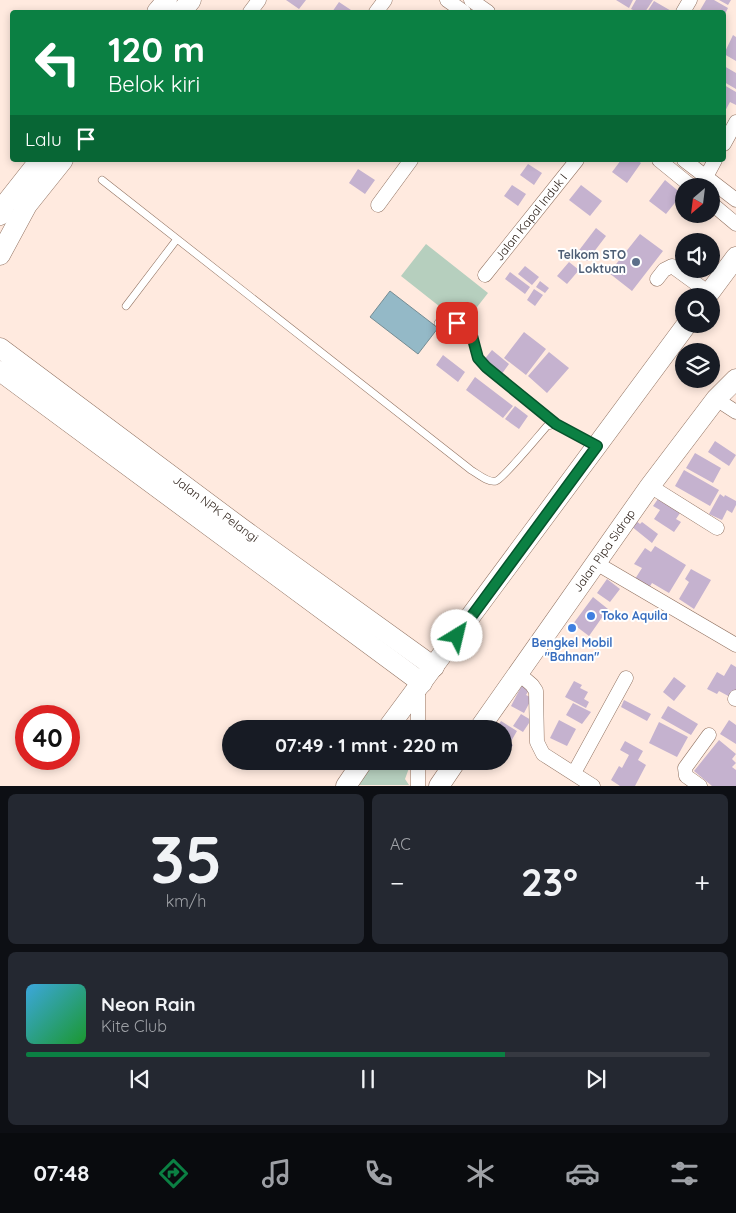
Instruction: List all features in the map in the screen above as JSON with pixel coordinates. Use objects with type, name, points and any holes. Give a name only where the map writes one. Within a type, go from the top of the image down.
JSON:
[{"type":"street","points":[[159,10],[167,0]]},
{"type":"street","points":[[183,10],[191,0]]},
{"type":"street","points":[[447,0],[461,10]]},
{"type":"street","points":[[471,0],[485,10]]},
{"type":"street","points":[[726,140],[736,122]]},
{"type":"street","points":[[0,215],[6,203],[38,162]]},
{"type":"street","points":[[0,255],[27,205],[61,162]]},
{"type":"street","points":[[378,205],[410,162]]},
{"type":"street","name":"Jalan Kapal Induk I","points":[[485,275],[575,162]]},
{"type":"street","points":[[661,162],[681,178]]},
{"type":"street","points":[[687,162],[736,200]]},
{"type":"street","points":[[706,176],[714,162]]},
{"type":"street","points":[[720,211],[736,224]]},
{"type":"street","points":[[713,288],[736,257]]},
{"type":"street","points":[[657,278],[664,270],[672,266],[699,288]]},
{"type":"street","points":[[394,720],[680,333]]},
{"type":"street","name":"Jalan NPK Pelangi","points":[[0,348],[218,511],[434,667]]},
{"type":"street","name":"Jalan NPK Pelangi","points":[[0,371],[420,686]]},
{"type":"street","name":"Jalan Pipa Sidrap","points":[[485,720],[650,486],[716,400],[736,378]]},
{"type":"street","points":[[716,400],[736,412]]},
{"type":"street","points":[[650,486],[717,528]]},
{"type":"street","points":[[596,563],[736,645]]},
{"type":"street","points":[[518,673],[532,684],[536,691],[537,742],[543,754],[594,786]]},
{"type":"street","points":[[574,773],[626,678]]},
{"type":"street","points":[[418,720],[420,686]]},
{"type":"street","points":[[700,786],[686,776],[685,768],[709,735]]},
{"type":"street","points":[[346,786],[357,770]]},
{"type":"street","points":[[418,770],[418,786]]},
{"type":"street","points":[[439,786],[450,770]]},
{"type":"lane","points":[[102,180],[471,470],[489,481],[497,481],[548,426],[556,424]]},
{"type":"lane","points":[[126,306],[178,239]]},
{"type":"lane","points":[[438,323],[446,326],[457,323],[470,328],[476,352],[482,363],[556,424],[597,446]]},
{"type":"green space","points":[[426,244],[488,293],[463,325],[401,276]]},
{"type":"green space","points":[[365,770],[408,770],[405,779],[409,785],[358,785]]},
{"type":"water","points":[[390,291],[438,328],[418,354],[370,317]]},
{"type":"building","points":[[286,0],[306,0],[299,9]]},
{"type":"building","points":[[616,0],[633,0],[629,8]]},
{"type":"building","points":[[636,0],[653,0],[646,10],[631,9]]},
{"type":"building","points":[[706,0],[714,0],[728,8],[726,12],[726,10],[700,10]]},
{"type":"building","points":[[719,0],[731,0],[728,5]]},
{"type":"building","points":[[654,1],[670,10],[648,10]]},
{"type":"building","points":[[339,2],[351,10],[333,10]]},
{"type":"building","points":[[733,35],[736,37],[736,61],[726,55],[726,50]]},
{"type":"building","points":[[726,67],[736,73],[736,89],[726,83]]},
{"type":"building","points":[[726,86],[736,92],[736,105],[730,102],[726,109]]},
{"type":"building","points":[[620,162],[641,163],[627,183],[612,172]]},
{"type":"building","points":[[528,164],[542,173],[534,185],[520,175]]},
{"type":"building","points":[[358,169],[375,180],[365,194],[349,183]]},
{"type":"building","points":[[665,180],[675,188],[675,203],[666,214],[649,201]]},
{"type":"building","points":[[512,185],[526,194],[518,206],[504,196]]},
{"type":"building","points":[[581,185],[602,201],[590,216],[569,200]]},
{"type":"building","points":[[596,228],[606,236],[587,261],[577,253]]},
{"type":"building","name":"Telkom STO Loktuan","points":[[640,234],[663,251],[632,291],[609,273]]},
{"type":"building","points":[[569,262],[579,270],[567,284],[557,276]]},
{"type":"building","points":[[525,266],[539,277],[532,285],[518,274]]},
{"type":"building","points":[[510,272],[530,287],[525,294],[505,279]]},
{"type":"building","points":[[540,281],[549,288],[545,293],[536,287]]},
{"type":"building","points":[[534,289],[543,295],[535,306],[527,300]]},
{"type":"building","points":[[524,332],[546,349],[526,375],[504,358]]},
{"type":"building","points":[[492,350],[509,364],[501,375],[483,361]]},
{"type":"building","points":[[549,352],[569,368],[547,393],[528,376]]},
{"type":"building","points":[[443,355],[465,372],[458,382],[436,365]]},
{"type":"building","points":[[475,377],[513,406],[503,418],[466,390]]},
{"type":"building","points":[[515,406],[528,416],[519,429],[505,419]]},
{"type":"building","points":[[715,441],[736,455],[729,466],[708,452]]},
{"type":"building","points":[[695,453],[721,468],[713,483],[686,468]]},
{"type":"building","points":[[684,470],[719,490],[710,506],[675,486]]},
{"type":"building","points":[[720,494],[736,501],[732,513],[727,510],[722,520],[709,514]]},
{"type":"building","points":[[660,496],[682,510],[676,519],[681,522],[674,532],[654,519],[660,510],[653,506]]},
{"type":"building","points":[[635,520],[640,524],[642,522],[658,534],[652,543],[631,526]]},
{"type":"building","points":[[655,546],[686,565],[669,593],[652,583],[649,588],[635,579],[642,568],[634,564],[645,548],[651,552]]},
{"type":"building","points":[[691,569],[711,580],[694,609],[679,599],[689,582],[685,579]]},
{"type":"building","points":[[607,579],[620,589],[610,602],[597,593]]},
{"type":"building","name":"Toko Aquila","points":[[593,597],[608,609],[589,636],[573,624]]},
{"type":"building","points":[[731,664],[736,667],[736,691],[732,698],[719,691],[717,694],[707,689],[717,672],[724,676]]},
{"type":"building","points":[[674,677],[686,686],[674,701],[663,692]]},
{"type":"building","points":[[574,681],[582,685],[580,688],[588,692],[584,699],[589,702],[586,708],[565,697]]},
{"type":"building","points":[[522,685],[529,690],[526,695],[532,698],[524,713],[511,706]]},
{"type":"building","points":[[624,700],[651,714],[647,721],[621,707]]},
{"type":"building","points":[[573,703],[591,712],[582,724],[566,715]]},
{"type":"building","points":[[668,706],[698,724],[691,735],[661,718]]},
{"type":"building","points":[[521,714],[531,720],[523,732],[513,726]]},
{"type":"building","points":[[559,720],[576,729],[567,746],[550,738]]},
{"type":"building","points":[[729,720],[736,725],[736,744],[720,734]]},
{"type":"building","points":[[659,722],[688,737],[677,757],[649,743]]},
{"type":"building","points":[[512,728],[517,731],[512,740]]},
{"type":"building","points":[[719,740],[736,754],[732,759],[736,763],[732,767],[736,770],[736,786],[712,786],[694,771]]},
{"type":"building","points":[[625,741],[643,751],[638,760],[646,765],[635,786],[620,786],[611,780],[619,766],[622,768],[629,755],[620,750]]},
{"type":"place","name":"Telkom STO Loktuan","points":[[636,262]]},
{"type":"place","name":"Toko Aquila","points":[[591,616]]},
{"type":"place","name":"Bengkel Mobil \"Bahnan\"","points":[[572,628]]},
{"type":"route","points":[[457,323],[470,328],[478,358],[486,367],[556,424],[563,426],[597,446],[457,636]]}]
